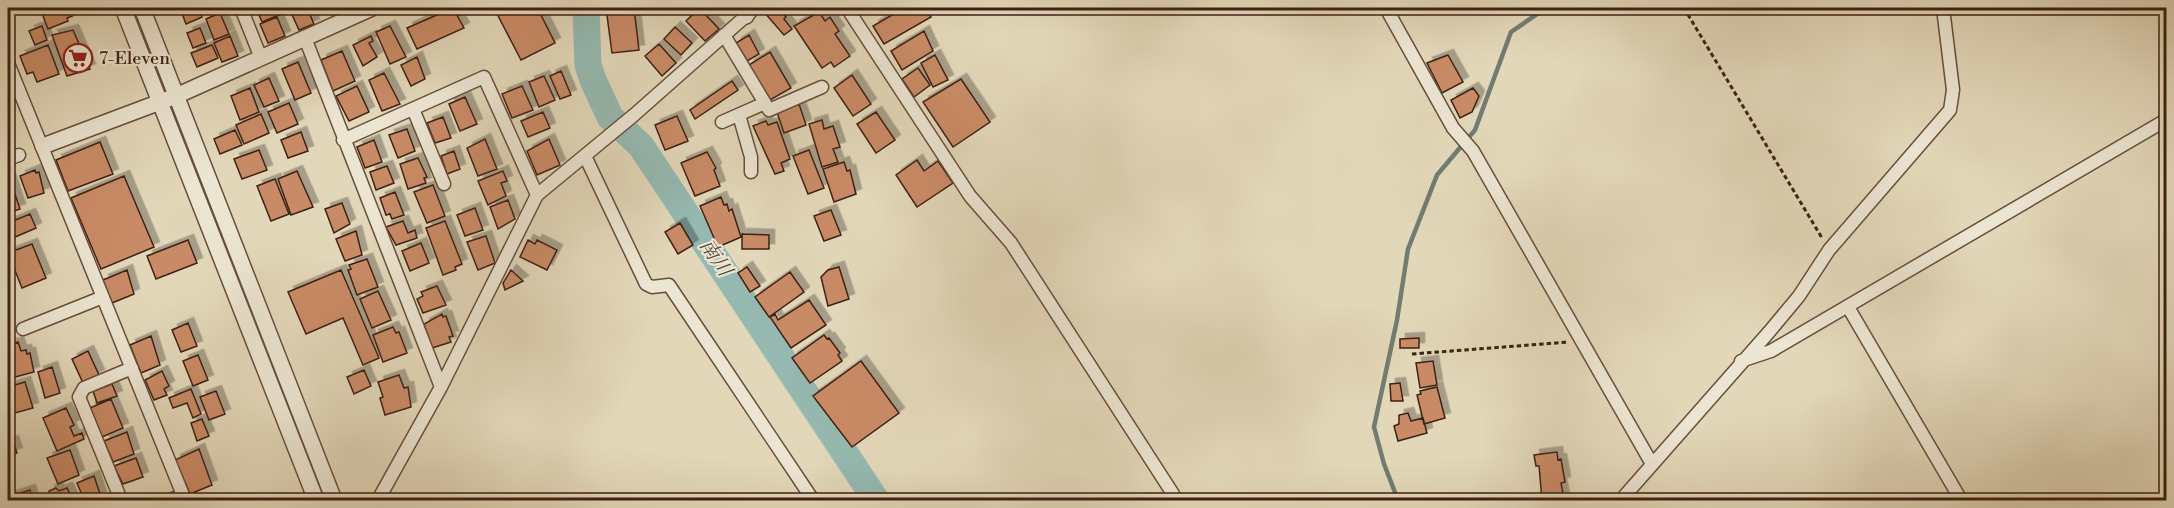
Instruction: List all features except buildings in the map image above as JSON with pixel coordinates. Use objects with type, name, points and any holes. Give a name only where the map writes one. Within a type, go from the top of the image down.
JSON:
[{"type":"street","points":[[123,8],[316,501]]},
{"type":"street","points":[[142,8],[334,501]]},
{"type":"street","points":[[241,8],[261,58]]},
{"type":"street","points":[[43,146],[176,96],[372,8]]},
{"type":"street","points":[[847,8],[970,196],[1011,243],[1171,498]]},
{"type":"street","points":[[1386,8],[1453,129],[1473,151],[1652,464]]},
{"type":"street","points":[[1621,501],[1799,296],[1829,250],[1952,106],[1953,90],[1943,8]]},
{"type":"street","points":[[378,501],[441,387],[537,195],[634,115],[724,35],[748,10]]},
{"type":"street","points":[[724,35],[769,110],[822,87]]},
{"type":"street","points":[[305,38],[441,387]]},
{"type":"street","points":[[8,63],[184,498],[170,501]]},
{"type":"street","points":[[343,140],[484,77],[537,195]]},
{"type":"street","points":[[722,122],[765,103]]},
{"type":"street","points":[[413,109],[444,184]]},
{"type":"street","points":[[739,115],[751,157],[751,172]]},
{"type":"street","points":[[1741,361],[1771,351],[2166,120]]},
{"type":"street","points":[[585,156],[646,284],[652,287],[669,285],[813,501]]},
{"type":"street","points":[[23,329],[104,297]]},
{"type":"street","points":[[1848,307],[1961,501]]},
{"type":"street","points":[[121,501],[79,397],[84,388],[132,368]]},
{"type":"path","points":[[1684,8],[1829,250]]},
{"type":"path","points":[[1412,354],[1563,342],[1579,338]]},
{"type":"waterway","name":"南川","points":[[586,8],[588,65],[610,117],[641,146],[876,500]]},
{"type":"waterway","points":[[1398,500],[1384,464],[1374,427],[1397,320],[1408,249],[1437,175],[1475,130],[1511,32],[1546,8]]},
{"type":"place","name":"7-Eleven","points":[[78,58]]}]
